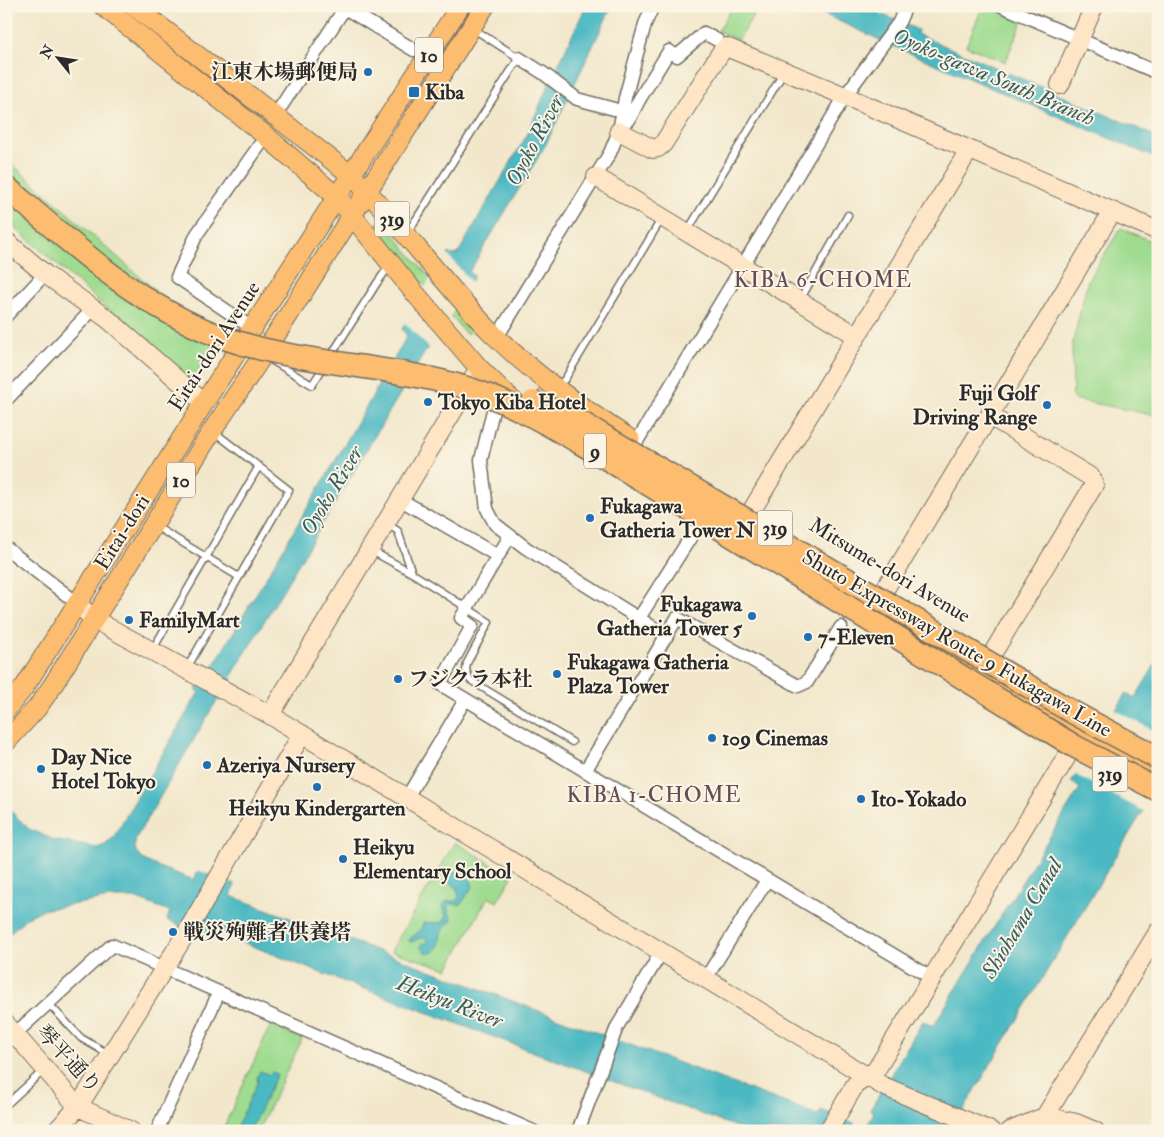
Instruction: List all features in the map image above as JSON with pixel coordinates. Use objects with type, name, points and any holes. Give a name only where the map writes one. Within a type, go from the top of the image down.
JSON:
[{"type":"highway","name":"Shuto Expressway Route 9 Fukagawa Line","points":[[6,186],[124,284],[163,309],[202,328],[272,350],[387,368],[476,386],[527,400],[580,422],[1074,713],[1158,758]]},
{"type":"highway","name":"Shuto Expressway Route 9 Fukagawa Line","points":[[6,186],[79,250],[131,290],[156,306],[193,325],[220,336],[271,352],[384,370],[455,384],[502,401],[539,419],[1156,795]]},
{"type":"highway","points":[[883,592],[909,623],[988,667],[1102,745],[1158,774]]},
{"type":"main road","name":"319","points":[[103,6],[266,136],[336,197],[479,368],[520,408],[560,440],[1069,753],[1156,795]]},
{"type":"main road","name":"319","points":[[134,6],[351,175],[406,235]]},
{"type":"main road","name":"Eitai-dori Avenue","points":[[9,702],[77,603],[204,402],[460,6]]},
{"type":"main road","name":"10","points":[[351,216],[368,192],[475,14]]},
{"type":"main road","name":"Eitai-dori","points":[[6,742],[37,708],[212,430],[263,355],[351,216]]},
{"type":"main road","name":"Mitsume-dori Avenue","points":[[406,235],[497,337],[581,409],[883,592]]},
{"type":"main road","name":"319","points":[[988,667],[1098,720],[1158,752]]},
{"type":"street","points":[[624,125],[625,98],[644,24],[653,6]]},
{"type":"street","points":[[636,443],[845,96],[899,22],[906,6]]},
{"type":"street","points":[[1002,6],[1158,72]]},
{"type":"street","points":[[1060,85],[1094,6]]},
{"type":"street","points":[[275,116],[346,7],[414,50]]},
{"type":"street","points":[[497,337],[596,177],[668,51],[677,56],[704,33],[717,40]]},
{"type":"street","points":[[624,125],[653,149],[664,144],[721,52],[726,47],[845,96],[1158,231]]},
{"type":"street","points":[[519,58],[543,73],[577,99],[614,109]]},
{"type":"street","points":[[252,328],[177,277],[197,234],[266,136]]},
{"type":"street","points":[[731,545],[968,150]]},
{"type":"street","points":[[596,177],[857,336]]},
{"type":"street","points":[[863,627],[1112,212]]},
{"type":"street","points":[[6,241],[45,274],[94,308],[204,402]]},
{"type":"street","points":[[6,316],[45,274]]},
{"type":"street","points":[[6,400],[94,308]]},
{"type":"street","points":[[270,715],[479,368]]},
{"type":"street","points":[[498,387],[481,460],[487,509],[495,524],[510,536],[667,636]]},
{"type":"street","points":[[988,667],[1094,485],[1092,478],[1089,476],[990,416]]},
{"type":"street","points":[[401,500],[498,556]]},
{"type":"street","points":[[639,618],[699,524]]},
{"type":"street","points":[[510,536],[461,618],[472,626],[440,684],[932,978]]},
{"type":"street","points":[[6,548],[94,618],[270,715],[867,1076],[886,1087],[991,1131]]},
{"type":"street","points":[[585,771],[677,618],[798,686],[807,682],[841,627]]},
{"type":"street","points":[[407,797],[465,700]]},
{"type":"street","points":[[56,1131],[78,1107],[185,935],[224,871],[302,734]]},
{"type":"street","points":[[828,1131],[855,1085],[876,1070],[1069,753]]},
{"type":"street","points":[[706,978],[767,880]]},
{"type":"street","points":[[1036,1131],[1158,932]]},
{"type":"street","points":[[9,1033],[48,1003],[112,945],[533,1131]]},
{"type":"street","points":[[578,1131],[617,1027],[662,951]]},
{"type":"street","points":[[157,1131],[219,992]]},
{"type":"street","name":"琴平通り","points":[[9,1033],[78,1107],[121,1129]]},
{"type":"street","points":[[1010,1131],[1046,1116],[1076,1123],[1095,1131]]},
{"type":"lane","points":[[406,235],[519,58],[475,14]]},
{"type":"lane","points":[[687,233],[785,71]]},
{"type":"lane","points":[[799,301],[848,214]]},
{"type":"lane","points":[[556,389],[565,379],[662,218]]},
{"type":"lane","points":[[263,355],[312,385],[391,264]]},
{"type":"lane","points":[[192,673],[240,577],[289,490],[212,430]]},
{"type":"lane","points":[[152,651],[259,466]]},
{"type":"lane","points":[[386,524],[398,531],[412,573]]},
{"type":"lane","points":[[153,525],[240,577]]},
{"type":"lane","points":[[370,550],[412,573],[490,622],[467,663],[466,670],[470,680],[572,742]]},
{"type":"lane","points":[[48,1003],[81,1038],[110,1055]]},
{"type":"lane","points":[[6,1105],[44,1069]]},
{"type":"green space","points":[[733,6],[759,6],[738,40],[718,31]]},
{"type":"green space","points":[[983,6],[992,6],[1023,20],[1005,62],[966,46]]},
{"type":"green space","points":[[6,159],[215,343],[191,382],[6,220]]},
{"type":"green space","points":[[379,221],[395,236],[473,329],[466,334],[375,227]]},
{"type":"green space","name":"Fuji Golf Driving Range","points":[[1121,228],[1158,244],[1158,416],[1073,399],[1072,346],[1088,280]]},
{"type":"green space","points":[[455,842],[512,877],[497,902],[488,897],[448,969],[391,951]]},
{"type":"green space","points":[[271,1024],[302,1039],[258,1131],[222,1131]]},
{"type":"water","points":[[586,6],[612,6],[546,144],[469,272],[474,276],[428,347],[231,677],[233,679],[220,701],[217,700],[136,838],[136,850],[138,855],[147,862],[194,880],[198,871],[235,884],[231,896],[818,1115],[821,1110],[854,1123],[853,1127],[857,1129],[856,1131],[747,1131],[313,970],[212,930],[207,937],[167,920],[170,911],[134,898],[110,898],[42,910],[27,917],[6,937],[6,806],[29,829],[54,840],[97,848],[105,845],[113,838],[199,692],[196,690],[209,669],[211,670],[407,336],[402,329],[449,253],[453,256],[454,254],[457,255],[528,133]]},
{"type":"water","name":"Oyoko-gawa South Branch","points":[[806,6],[853,6],[861,9],[863,6],[918,30],[917,34],[1158,137],[1158,159],[893,46]]},
{"type":"water","name":"Shiohama Canal","points":[[1158,660],[1158,786],[968,1102],[955,1131],[858,1131],[859,1128],[865,1130],[874,1113],[870,1110],[923,1021],[932,1026],[935,1023],[1080,788],[1071,782],[1126,694],[1135,698]]},
{"type":"water","points":[[452,870],[468,878],[473,887],[460,905],[451,904],[447,907],[452,920],[441,932],[436,950],[428,953],[421,948],[422,943],[425,944],[428,941],[425,938],[410,942],[409,939],[421,930],[423,923],[444,922],[446,915],[443,911],[443,906],[447,901],[457,901],[459,895],[456,888],[447,878]]},
{"type":"water","points":[[260,1071],[270,1075],[272,1072],[277,1074],[250,1131],[235,1131],[258,1081],[257,1078]]},
{"type":"pier","points":[[446,253],[472,283],[430,349],[404,322]]},
{"type":"pier","points":[[1114,709],[1158,733],[1158,791],[1145,812],[1074,774]]},
{"type":"place","name":"江東木場郵便局","points":[[368,72]]},
{"type":"place","name":"Kiba","points":[[414,92]]},
{"type":"place","name":"Tokyo Kiba Hotel","points":[[428,402]]},
{"type":"place","name":"Fuji Golf Driving Range","points":[[1047,405]]},
{"type":"place","name":"Fukagawa Gatheria Tower N","points":[[590,518]]},
{"type":"place","name":"Fukagawa Gatheria Tower 5","points":[[752,616]]},
{"type":"place","name":"FamilyMart","points":[[129,620]]},
{"type":"place","name":"7-Eleven","points":[[808,637]]},
{"type":"place","name":"Fukagawa Gatheria Plaza Tower","points":[[557,674]]},
{"type":"place","name":"フジクラ本社","points":[[398,679]]},
{"type":"place","name":"109 Cinemas","points":[[712,738]]},
{"type":"place","name":"Azeriya Nursery","points":[[207,765]]},
{"type":"place","name":"Day Nice Hotel Tokyo","points":[[41,769]]},
{"type":"place","name":"Heikyu Kindergarten","points":[[317,787]]},
{"type":"place","name":"Ito-Yokado","points":[[861,799]]},
{"type":"place","name":"Heikyu Elementary School","points":[[343,859]]},
{"type":"place","name":"戦災殉難者供養塔","points":[[173,932]]},
{"type":"district","name":"KIBA 6-CHOME","points":[[823,279]]},
{"type":"district","name":"KIBA 1-CHOME","points":[[654,794]]},
{"type":"water label","name":"Oyoko River","points":[[534,140]]},
{"type":"water label","name":"Oyoko River","points":[[331,490]]},
{"type":"water label","name":"Heikyu River","points":[[450,1001]]}]
